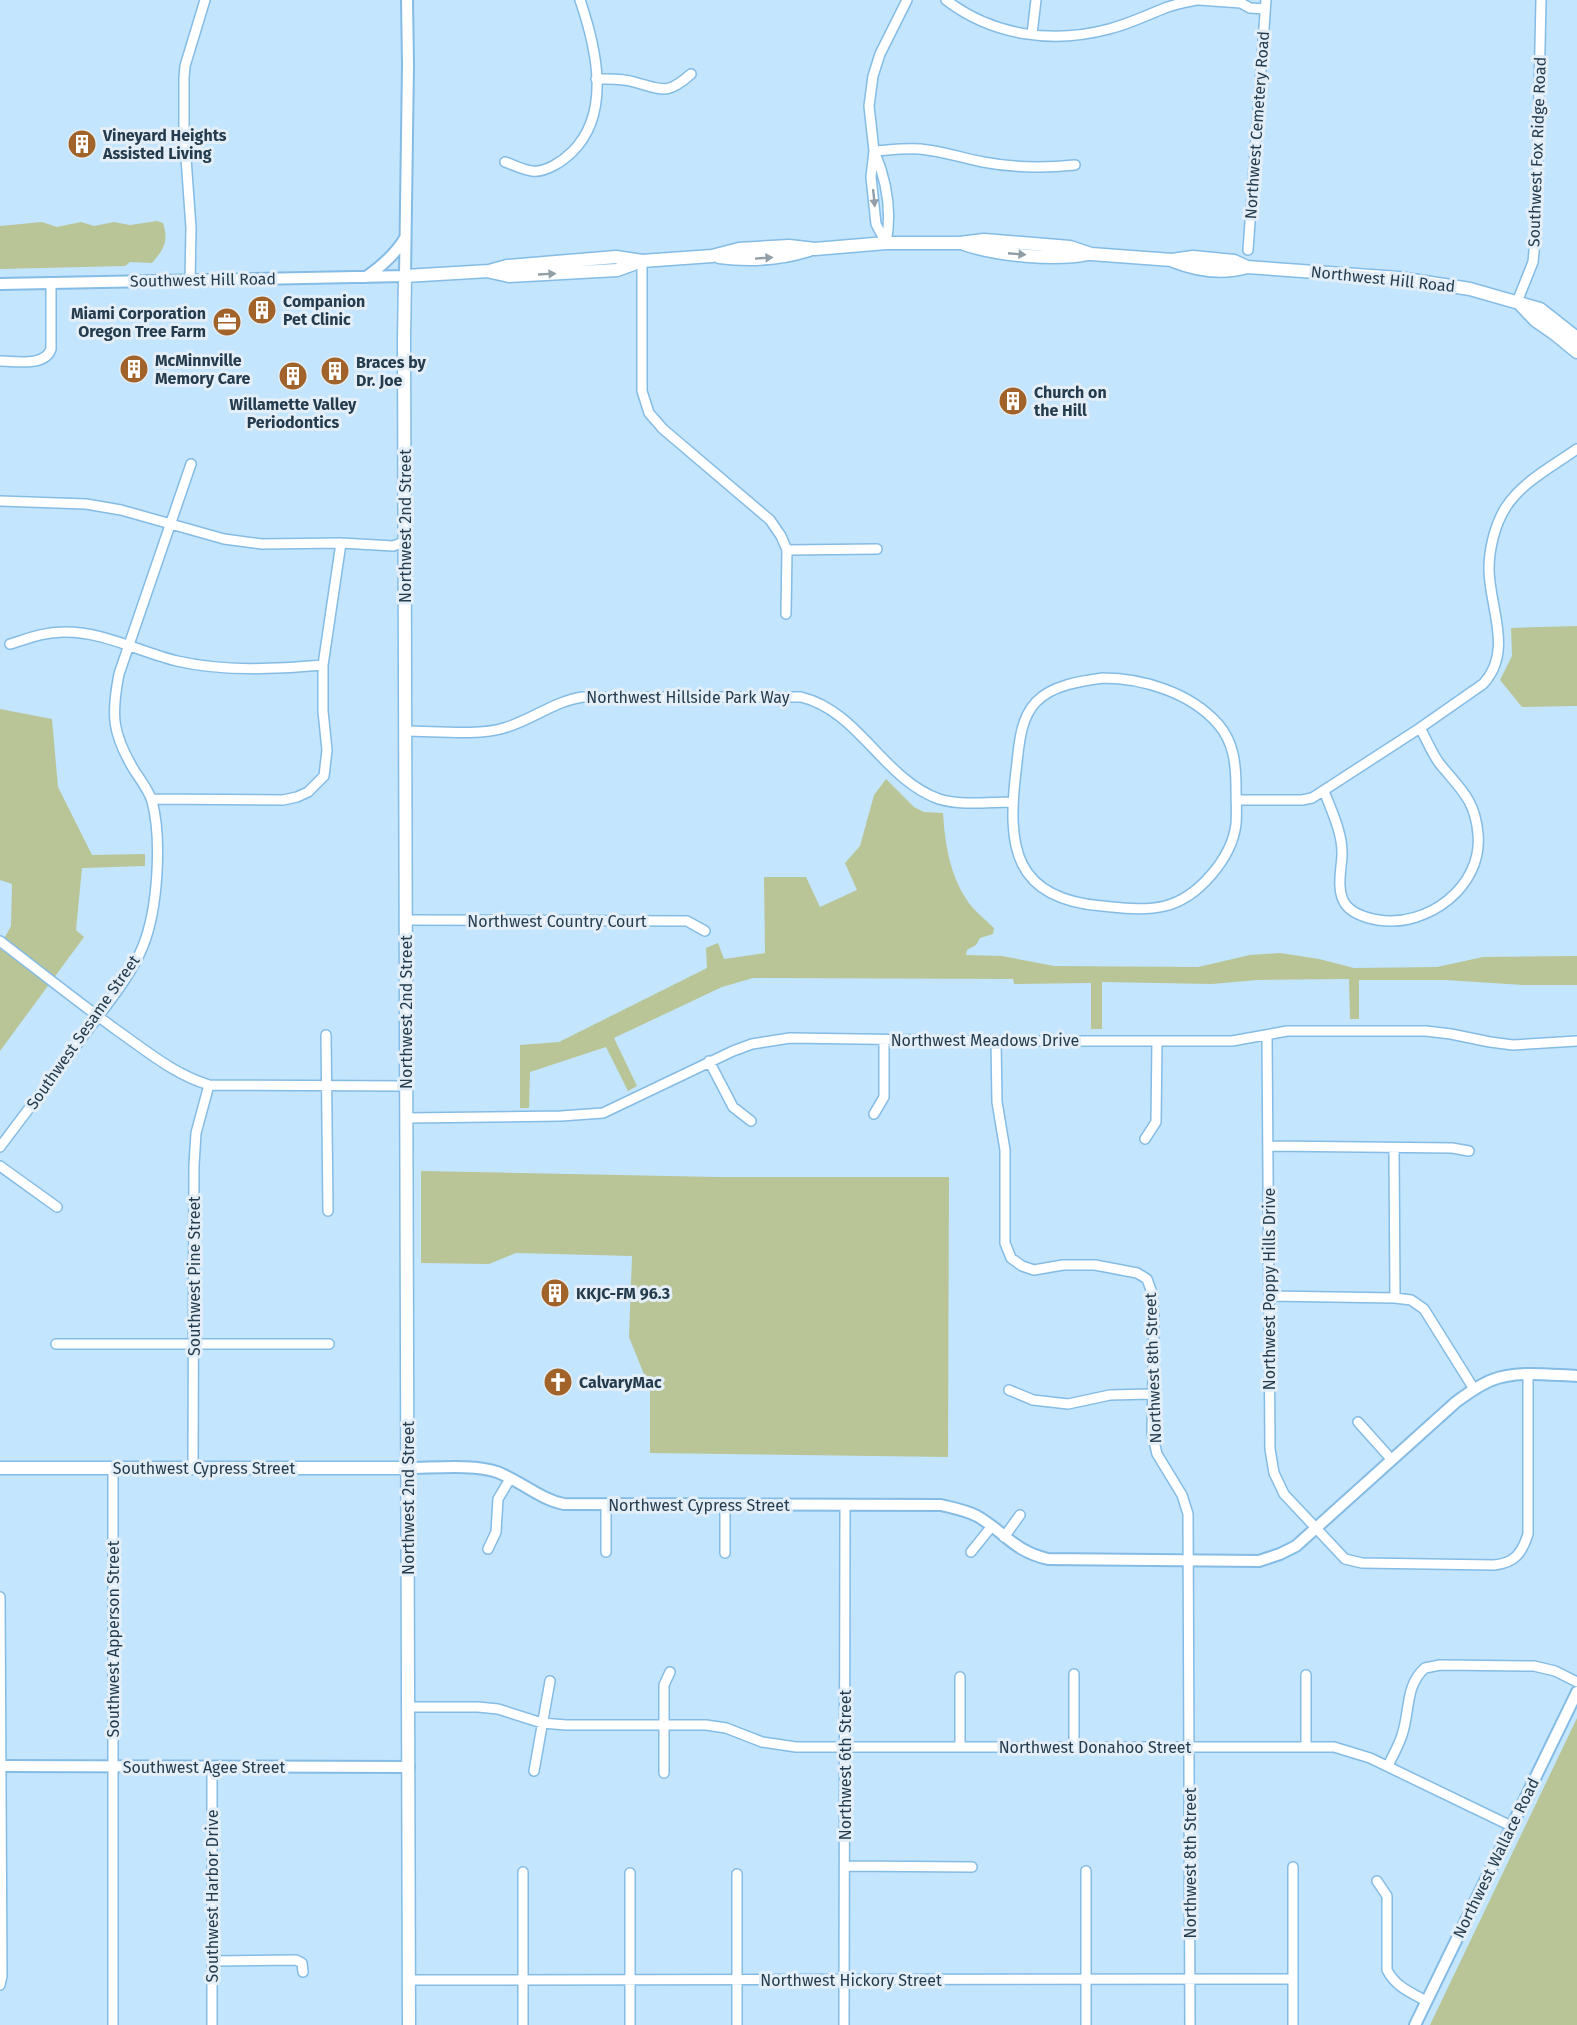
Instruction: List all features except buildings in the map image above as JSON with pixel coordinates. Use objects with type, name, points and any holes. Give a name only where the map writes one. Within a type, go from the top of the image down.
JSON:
[{"type":"main road","name":"Northwest Hill Road","points":[[405,276],[489,272],[509,276],[617,270],[642,261],[712,256],[739,260],[788,256],[815,249],[886,243],[960,243],[983,251],[1069,258],[1091,254],[1172,260],[1191,268],[1233,271],[1247,267],[1450,284],[1540,309],[1577,338]]},
{"type":"main road","name":"Northwest 2nd Street","points":[[405,276],[409,2025]]},
{"type":"main road","name":"Northwest Hill Road","points":[[1517,302],[1535,320],[1577,352]]},
{"type":"main road","name":"Southwest Cypress Street","points":[[0,1468],[409,1468]]},
{"type":"street","points":[[190,280],[190,228],[183,78],[205,0]]},
{"type":"street","name":"Northwest 2nd Street","points":[[405,276],[407,0]]},
{"type":"street","points":[[505,162],[534,172],[552,166],[567,157],[580,143],[592,124],[596,105],[596,79],[590,33],[580,0]]},
{"type":"street","points":[[886,243],[876,224],[871,177],[874,151],[869,106],[873,76],[880,54],[907,0]]},
{"type":"street","points":[[946,0],[981,22],[1004,30],[1059,37],[1110,29],[1168,6],[1198,0],[1241,3],[1250,8],[1265,5]]},
{"type":"street","points":[[1032,34],[1036,0]]},
{"type":"street","name":"Southwest Fox Ridge Road","points":[[1517,302],[1533,262],[1536,231],[1541,0]]},
{"type":"street","name":"Northwest Cemetery Road","points":[[1248,250],[1265,5]]},
{"type":"street","points":[[596,79],[633,81],[662,90],[677,86],[691,74]]},
{"type":"street","points":[[874,151],[918,148],[1017,167],[1043,168],[1075,165]]},
{"type":"street","points":[[365,277],[397,252],[405,238]]},
{"type":"street","points":[[642,261],[642,391],[649,413],[663,429],[770,520],[781,536],[787,550],[786,614]]},
{"type":"street","name":"Southwest Hill Road","points":[[0,284],[405,276]]},
{"type":"street","points":[[0,361],[36,361],[44,360],[49,355],[51,350],[51,283]]},
{"type":"street","points":[[1236,800],[1312,798],[1477,690],[1487,679],[1496,662],[1499,645],[1489,570],[1496,529],[1505,508],[1517,492],[1577,449]]},
{"type":"street","name":"Southwest Sesame Street","points":[[0,1147],[98,1016],[135,962],[150,925],[155,898],[156,858],[152,799],[124,752],[116,731],[113,714],[119,674],[191,464]]},
{"type":"street","points":[[0,501],[86,504],[121,510],[224,538],[262,544],[341,543],[393,546],[404,542]]},
{"type":"street","points":[[152,799],[283,800],[297,798],[308,792],[324,776],[327,763],[323,711],[323,664],[341,543]]},
{"type":"street","points":[[787,550],[877,549]]},
{"type":"street","points":[[10,644],[43,634],[84,633],[178,661],[213,666],[250,669],[323,664]]},
{"type":"street","points":[[1123,678],[1154,685],[1184,698],[1205,711],[1219,725],[1229,741],[1236,764],[1236,825],[1230,843],[1211,876],[1188,896],[1167,906],[1143,909],[1070,902],[1050,893],[1030,879],[1019,860],[1013,836],[1012,802],[1021,731],[1027,716],[1046,694],[1082,680],[1123,678]]},
{"type":"street","name":"Northwest Hillside Park Way","points":[[406,731],[493,731],[524,720],[558,703],[583,697],[801,696],[817,702],[845,721],[908,782],[925,793],[941,800],[959,802],[1012,802]]},
{"type":"street","points":[[1324,791],[1340,835],[1342,855],[1339,873],[1341,893],[1345,904],[1356,914],[1384,921],[1416,918],[1442,905],[1455,895],[1471,870],[1476,855],[1477,829],[1472,806],[1461,786],[1439,763],[1420,728]]},
{"type":"street","name":"Northwest Country Court","points":[[406,920],[687,921],[705,931]]},
{"type":"street","points":[[0,941],[98,1016],[170,1068],[188,1078],[209,1085],[407,1086]]},
{"type":"street","name":"Northwest Meadows Drive","points":[[407,1118],[561,1116],[603,1113],[709,1061],[752,1044],[772,1040],[1232,1041],[1287,1032],[1426,1032],[1513,1045],[1577,1041]]},
{"type":"street","points":[[326,1035],[328,1211]]},
{"type":"street","name":"Northwest Poppy Hills Drive","points":[[1267,1035],[1270,1449],[1274,1473],[1284,1494],[1345,1559],[1362,1563],[1494,1565],[1513,1560],[1522,1550],[1528,1534],[1528,1375]]},
{"type":"street","points":[[874,1114],[884,1097],[884,1040]]},
{"type":"street","name":"Northwest 8th Street","points":[[996,1041],[998,1118],[1005,1150],[1005,1243],[1011,1257],[1022,1266],[1034,1270],[1063,1265],[1095,1265],[1137,1273],[1147,1279],[1152,1293],[1154,1316],[1152,1433],[1156,1454],[1182,1495],[1188,1514],[1190,1561],[1190,2025]]},
{"type":"street","points":[[1145,1139],[1156,1122],[1157,1041]]},
{"type":"street","points":[[709,1061],[732,1107],[751,1121]]},
{"type":"street","name":"Southwest Pine Street","points":[[193,1468],[194,1165],[196,1133],[209,1085]]},
{"type":"street","points":[[1269,1146],[1452,1148],[1469,1151]]},
{"type":"street","points":[[1394,1148],[1395,1298]]},
{"type":"street","points":[[0,1166],[57,1207]]},
{"type":"street","points":[[1269,1296],[1411,1300],[1424,1309],[1474,1389]]},
{"type":"street","points":[[56,1344],[329,1344]]},
{"type":"street","name":"Northwest Cypress Street","points":[[409,1468],[478,1468],[497,1472],[553,1502],[564,1504],[941,1505],[962,1510],[992,1526],[1031,1555],[1048,1559],[1259,1561],[1288,1550],[1315,1529],[1456,1402],[1474,1389],[1507,1375],[1577,1376]]},
{"type":"street","points":[[1009,1390],[1033,1400],[1068,1404],[1110,1395],[1151,1394]]},
{"type":"street","points":[[1358,1422],[1392,1460]]},
{"type":"street","name":"Southwest Apperson Street","points":[[113,1468],[113,2025]]},
{"type":"street","points":[[488,1550],[496,1532],[498,1499],[510,1479]]},
{"type":"street","points":[[606,1504],[606,1552]]},
{"type":"street","points":[[725,1505],[725,1553]]},
{"type":"street","name":"Northwest 6th Street","points":[[844,2025],[845,1505]]},
{"type":"street","points":[[1004,1537],[1020,1515]]},
{"type":"street","points":[[971,1552],[992,1526]]},
{"type":"street","points":[[0,1597],[2,1976],[0,1985]]},
{"type":"street","points":[[1388,1766],[1402,1736],[1408,1713],[1411,1683],[1425,1668],[1440,1665],[1534,1666],[1555,1671],[1577,1682]]},
{"type":"street","points":[[664,1773],[664,1685],[670,1672]]},
{"type":"street","points":[[1074,1674],[1074,1747]]},
{"type":"street","points":[[1306,1675],[1306,1745]]},
{"type":"street","points":[[960,1677],[960,1747]]},
{"type":"street","points":[[534,1771],[550,1681]]},
{"type":"street","name":"Northwest Wallace Road","points":[[1415,2025],[1577,1692]]},
{"type":"street","name":"Northwest Donahoo Street","points":[[409,1707],[498,1709],[542,1723],[566,1725],[706,1725],[726,1728],[762,1742],[780,1745],[960,1747],[1306,1745],[1335,1747],[1388,1766],[1511,1826]]},
{"type":"street","name":"Southwest Agee Street","points":[[1,1766],[409,1767]]},
{"type":"street","name":"Southwest Harbor Drive","points":[[212,1767],[212,2025]]},
{"type":"street","points":[[845,1866],[972,1867]]},
{"type":"street","points":[[1293,1867],[1293,2025]]},
{"type":"street","points":[[1086,1871],[1086,2025]]},
{"type":"street","points":[[523,1872],[523,2025]]},
{"type":"street","points":[[630,1873],[630,2025]]},
{"type":"street","points":[[736,2025],[737,1874]]},
{"type":"street","points":[[1377,1881],[1387,1896],[1388,1970],[1393,1980],[1401,1987],[1426,2001]]},
{"type":"street","points":[[212,1961],[296,1960],[302,1963],[303,1972]]},
{"type":"street","name":"Northwest Hickory Street","points":[[409,1980],[1293,1979]]},
{"type":"green space","points":[[157,221],[163,223],[166,235],[162,249],[152,263],[130,262],[125,266],[0,269],[0,226],[42,222],[57,227],[81,222],[94,226],[114,222],[130,225]]},
{"type":"green space","points":[[1577,626],[1577,706],[1522,707],[1500,680],[1512,656],[1511,628]]},
{"type":"green space","points":[[0,709],[52,719],[58,787],[92,855],[145,854],[145,866],[82,868],[76,930],[84,937],[0,1051],[0,946],[11,926],[12,884],[0,880]]},
{"type":"green space","points":[[886,779],[914,807],[924,812],[943,813],[950,863],[959,887],[973,908],[994,928],[993,934],[980,938],[976,945],[967,950],[966,955],[1002,956],[1054,966],[1198,967],[1250,955],[1280,953],[1319,959],[1354,968],[1437,967],[1483,957],[1577,956],[1577,985],[1523,985],[1446,980],[1359,980],[1359,1019],[1350,1019],[1349,979],[1257,980],[1212,984],[1102,982],[1102,1029],[1091,1029],[1091,983],[1014,984],[1013,979],[753,978],[722,987],[614,1038],[637,1086],[628,1091],[606,1047],[530,1072],[529,1108],[520,1108],[520,1045],[559,1042],[707,968],[706,948],[718,943],[724,959],[765,953],[764,877],[806,877],[820,907],[857,890],[845,863],[860,846],[874,795]]},
{"type":"green space","points":[[421,1171],[718,1177],[949,1177],[948,1457],[650,1453],[650,1389],[629,1337],[632,1256],[516,1253],[489,1264],[421,1263]]},
{"type":"green space","points":[[1577,1718],[1577,2025],[1430,2025]]},
{"type":"place","name":"Vineyard Heights Assisted Living","points":[[82,144]]},
{"type":"place","name":"Companion Pet Clinic","points":[[262,310]]},
{"type":"place","name":"Miami Corporation Oregon Tree Farm","points":[[227,322]]},
{"type":"place","name":"McMinnville Memory Care","points":[[134,369]]},
{"type":"place","name":"Braces by Dr. Joe","points":[[335,371]]},
{"type":"place","name":"Willamette Valley Periodontics","points":[[293,376]]},
{"type":"place","name":"Church on the Hill","points":[[1013,401]]},
{"type":"place","name":"KKJC-FM 96.3","points":[[555,1293]]},
{"type":"place","name":"CalvaryMac","points":[[558,1382]]}]
